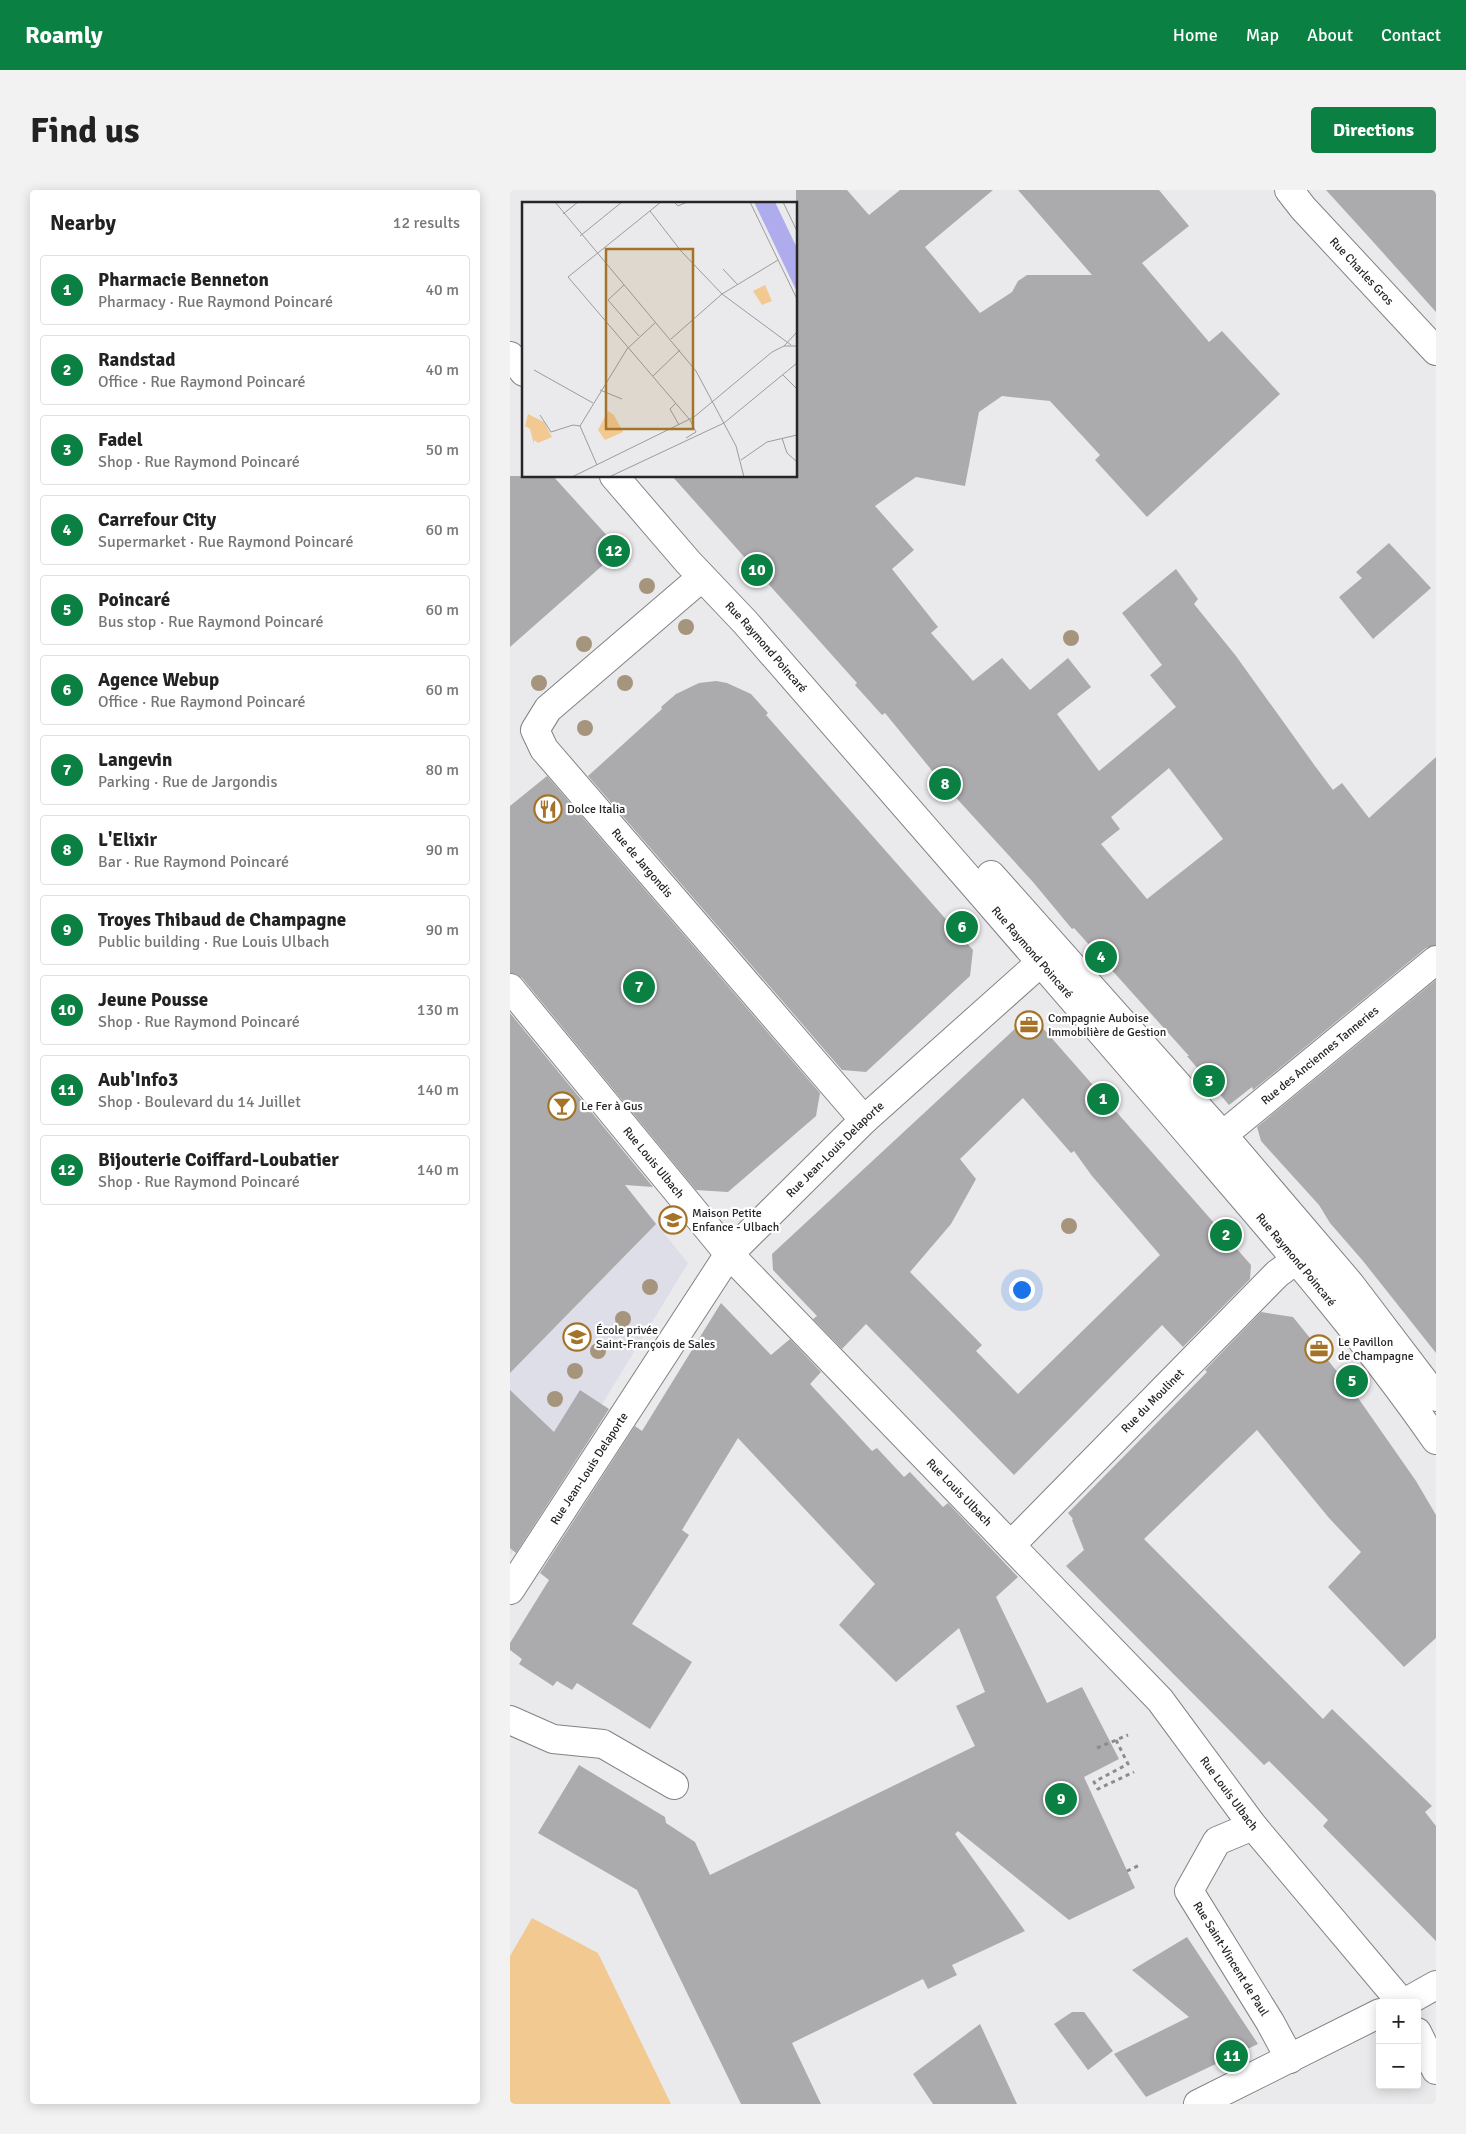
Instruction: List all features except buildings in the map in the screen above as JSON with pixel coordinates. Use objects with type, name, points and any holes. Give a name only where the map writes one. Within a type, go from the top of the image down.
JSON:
[{"type":"street","name":"Rue Charles Gros","points":[[1289,190],[1303,208],[1436,351]]},
{"type":"street","points":[[510,337],[522,351]]},
{"type":"street","points":[[510,356],[522,370]]},
{"type":"street","name":"Rue Raymond Poincaré","points":[[616,478],[702,577],[745,622],[1042,962],[1213,1143],[1350,1284],[1436,1397]]},
{"type":"street","name":"Rue Raymond Poincaré","points":[[635,478],[810,672],[1213,1143],[1297,1260],[1400,1388],[1436,1440]]},
{"type":"street","name":"Rue de Jargondis","points":[[702,577],[548,709],[534,730],[544,749],[864,1120]]},
{"type":"street","name":"Rue des Anciennes Tanneries","points":[[1213,1143],[1436,960]]},
{"type":"street","name":"Rue Jean-Louis Delaporte","points":[[510,1590],[729,1254],[864,1120],[1042,962]]},
{"type":"street","name":"Rue Louis Ulbach","points":[[510,988],[729,1254],[1160,1700],[1253,1826],[1400,1999]]},
{"type":"street","name":"Rue du Moulinet","points":[[1012,1545],[1277,1274],[1297,1260]]},
{"type":"street","points":[[510,1720],[553,1739],[603,1744],[674,1786]]},
{"type":"street","name":"Rue Saint-Vincent de Paul","points":[[1253,1826],[1216,1842],[1189,1891],[1270,2022],[1290,2059]]},
{"type":"street","points":[[1410,1999],[1436,1985]]},
{"type":"street","points":[[1198,2104],[1376,2015]]},
{"type":"street","points":[[1421,2040],[1436,2070]]},
{"type":"path","points":[[1097,1748],[1128,1735]]},
{"type":"path","points":[[1116,1740],[1128,1764],[1094,1782],[1098,1789],[1134,1772]]},
{"type":"path","points":[[1128,1871],[1140,1865]]},
{"type":"shaded area","name":"École privée Saint-François de Sales","points":[[629,1190],[688,1263],[510,1556],[510,1269]]},
{"type":"shaded area","points":[[532,1918],[598,1953],[671,2104],[510,2104],[510,1956]]},
{"type":"place","name":"Bijouterie Coiffard-Loubatier","points":[[614,551]]},
{"type":"place","name":"Jeune Pousse","points":[[757,570]]},
{"type":"place","name":"L'Elixir","points":[[945,784]]},
{"type":"place","name":"Dolce Italia","points":[[548,809]]},
{"type":"place","name":"Agence Webup","points":[[962,927]]},
{"type":"place","name":"Carrefour City","points":[[1101,957]]},
{"type":"place","name":"Langevin","points":[[639,987]]},
{"type":"place","name":"Compagnie Auboise Immobilière de Gestion","points":[[1029,1025]]},
{"type":"place","name":"Fadel","points":[[1209,1081]]},
{"type":"place","name":"Pharmacie Benneton","points":[[1103,1099]]},
{"type":"place","name":"Le Fer à Gus","points":[[562,1106]]},
{"type":"place","name":"Maison Petite Enfance - Ulbach","points":[[673,1220]]},
{"type":"place","name":"Randstad","points":[[1226,1235]]},
{"type":"place","name":"École privée Saint-François de Sales","points":[[577,1337]]},
{"type":"place","name":"Le Pavillon de Champagne","points":[[1319,1349]]},
{"type":"place","name":"Poincaré","points":[[1352,1381]]},
{"type":"place","name":"Troyes Thibaud de Champagne","points":[[1061,1799]]},
{"type":"place","name":"Aub'Info3","points":[[1232,2056]]}]
